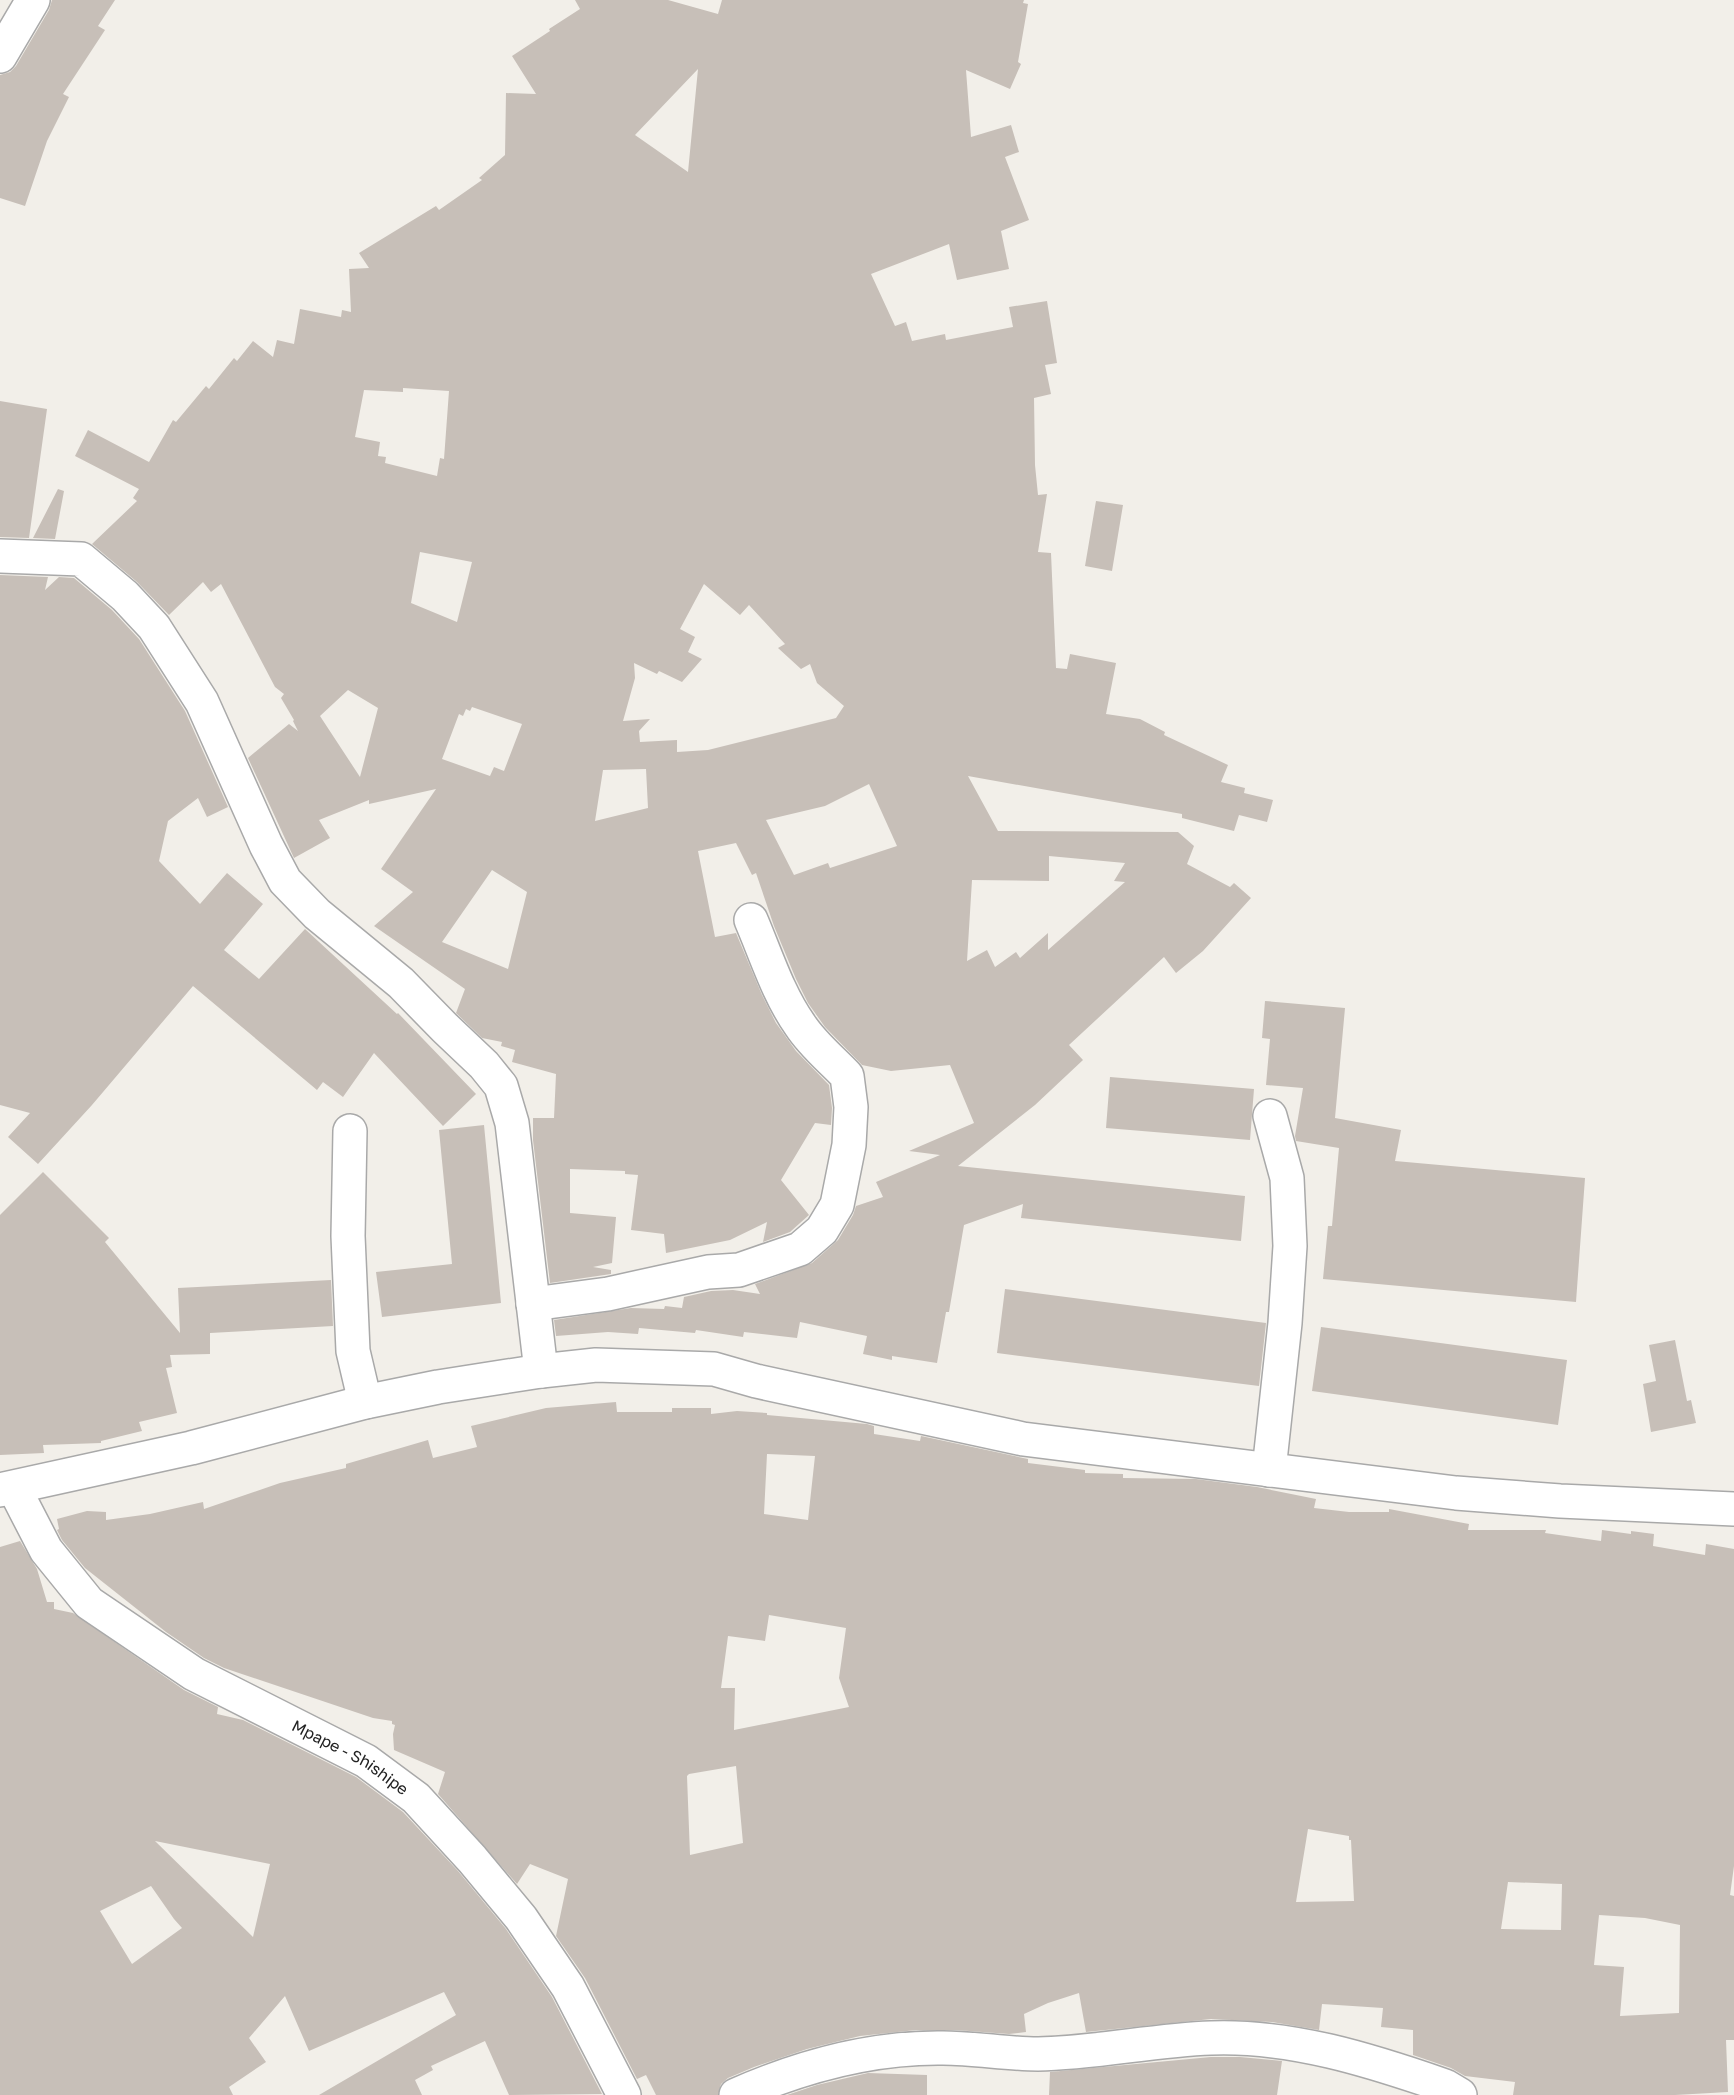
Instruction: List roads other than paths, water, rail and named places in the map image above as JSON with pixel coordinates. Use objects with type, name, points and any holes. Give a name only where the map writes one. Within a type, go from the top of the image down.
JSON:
[{"type":"street","points":[[0,56],[33,0]]},
{"type":"street","points":[[0,556],[81,559],[125,596],[154,627],[202,702],[266,845],[285,881],[317,914],[401,983],[484,1065],[501,1086],[512,1123],[541,1371]]},
{"type":"street","points":[[533,1304],[608,1294],[708,1272],[739,1270],[774,1259],[800,1249],[822,1230],[837,1205],[849,1145],[850,1098],[847,1076],[814,1044],[798,1024],[751,920]]},
{"type":"street","points":[[1269,1470],[1285,1323],[1290,1246],[1287,1178],[1270,1116]]},
{"type":"street","points":[[350,1131],[348,1236],[353,1351],[365,1402]]},
{"type":"street","points":[[7,1489],[191,1448],[365,1402],[438,1387],[596,1365],[714,1369],[756,1381],[1023,1439],[1467,1494],[1560,1502],[1734,1509]]},
{"type":"street","name":"Mpape - Shishipe","points":[[7,1489],[46,1550],[89,1603],[194,1674],[366,1761],[416,1798],[521,1918],[568,1987],[624,2095]]},
{"type":"street","points":[[743,2094],[801,2070],[845,2058],[891,2050],[945,2048],[1038,2054],[1212,2038],[1268,2040],[1343,2053],[1445,2086],[1460,2095]]}]
